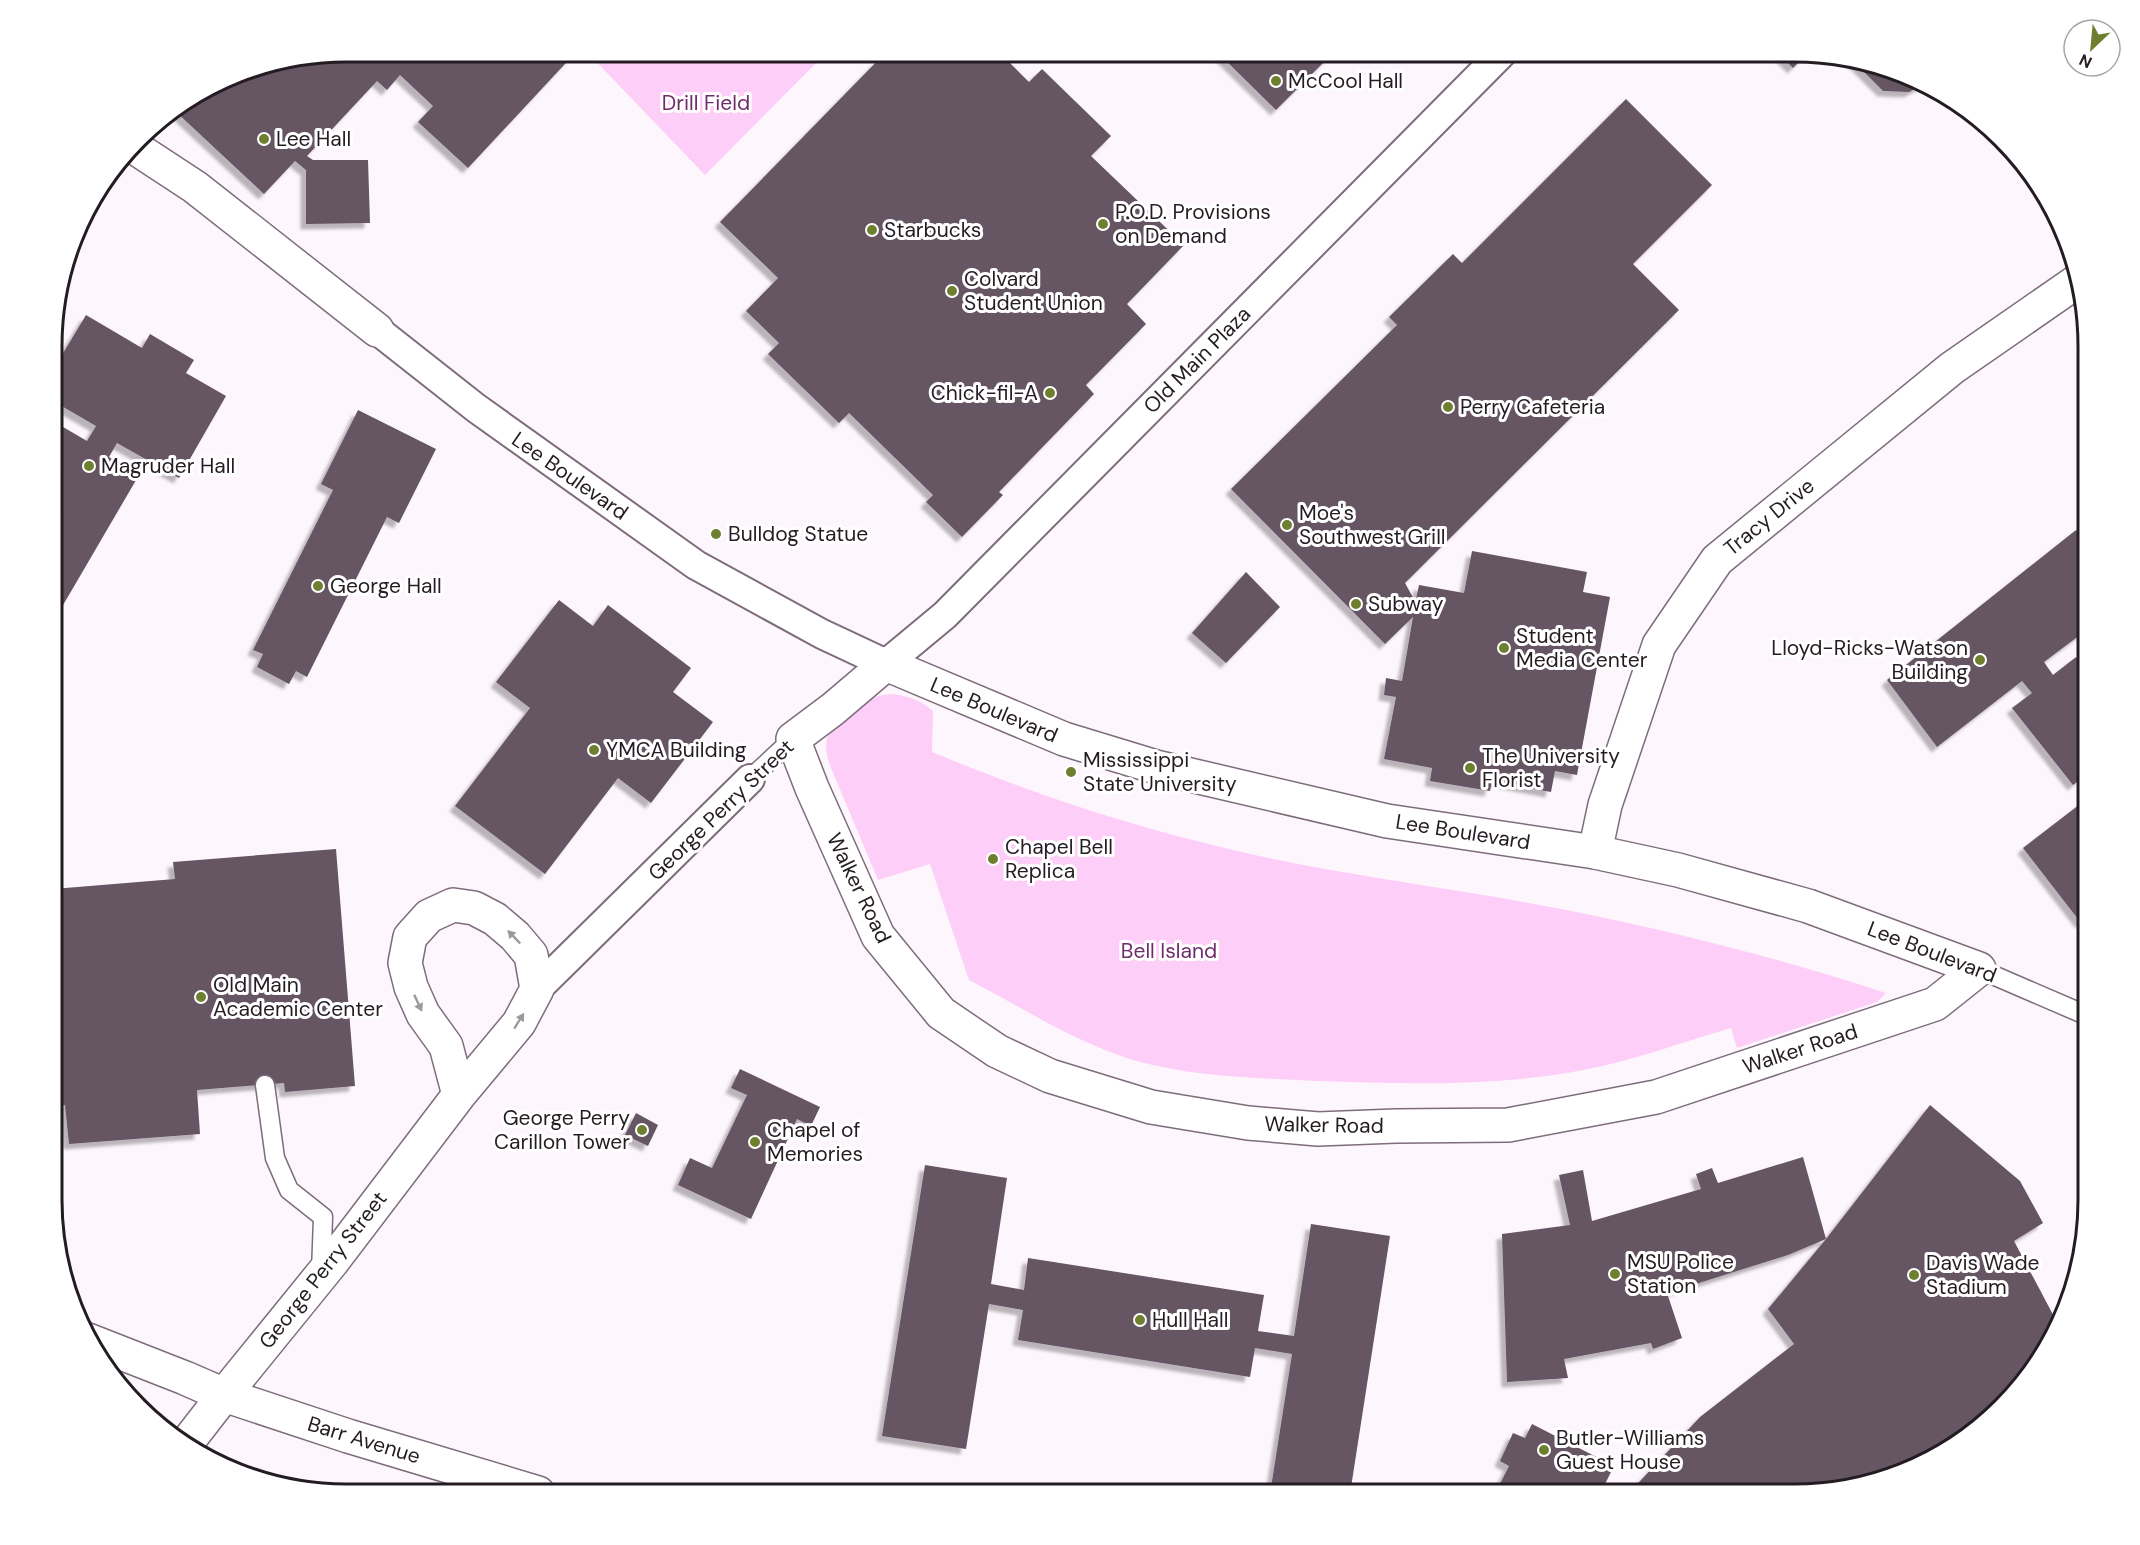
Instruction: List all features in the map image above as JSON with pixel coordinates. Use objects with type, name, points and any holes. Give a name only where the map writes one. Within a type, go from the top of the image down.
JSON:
[{"type":"street","name":"Old Main Plaza","points":[[886,664],[945,615],[1493,62]]},
{"type":"street","name":"Lee Boulevard","points":[[139,151],[195,187],[476,408],[696,565],[822,634],[886,664],[1064,740],[1156,767],[1387,820],[1595,852],[1678,870],[1808,906],[1979,969]]},
{"type":"street","name":"Tracy Drive","points":[[1595,852],[1605,805],[1659,645],[1717,560],[1952,368],[2072,285]]},
{"type":"street","name":"George Perry Street","points":[[793,739],[886,664]]},
{"type":"street","name":"Walker Road","points":[[793,739],[812,788],[878,936],[941,1013],[997,1051],[1050,1076],[1151,1107],[1248,1123],[1318,1129],[1509,1125],[1667,1094],[1935,1004],[1979,969]]},
{"type":"street","name":"George Perry Street","points":[[191,1438],[321,1275],[459,1095],[519,1023],[537,988],[750,780]]},
{"type":"street","points":[[459,1095],[446,1046],[423,1014],[411,987],[405,963],[410,937],[429,916],[445,908],[453,905],[474,908],[501,924],[515,936],[531,956],[537,988]]},
{"type":"street","name":"Barr Avenue","points":[[103,1346],[224,1395],[348,1436],[508,1484]]},
{"type":"lane","name":"George Perry Street","points":[[750,780],[793,739]]},
{"type":"lane","name":"Lee Boulevard","points":[[1979,969],[2078,1012]]},
{"type":"lane","points":[[265,1085],[275,1158],[289,1190],[323,1217],[321,1275]]},
{"type":"green space","name":"Drill Field","points":[[597,62],[817,62],[705,175]]},
{"type":"green space","name":"Bell Island","points":[[892,694],[914,699],[933,711],[932,752],[1043,795],[1118,819],[1195,841],[1271,858],[1540,905],[1628,923],[1714,943],[1886,993],[1877,1002],[1737,1048],[1731,1028],[1602,1066],[1517,1079],[1450,1083],[1316,1081],[1205,1074],[1140,1062],[1096,1046],[1053,1026],[969,980],[930,864],[878,880],[829,763],[826,745],[829,734],[854,710],[875,697]]},
{"type":"building","name":"Lee Hall","points":[[327,62],[567,62],[468,168],[418,122],[433,106],[400,75],[387,90],[377,81],[307,156],[313,160],[368,160],[370,223],[306,224],[306,170],[295,161],[264,194],[180,115],[237,83],[272,71],[309,64]]},
{"type":"building","name":"Colvard Student Union","points":[[876,62],[1009,62],[1029,82],[1042,69],[1111,136],[1091,156],[1184,245],[1127,304],[1146,324],[1086,385],[1094,394],[999,492],[1003,495],[962,537],[926,502],[933,495],[849,413],[839,423],[768,354],[779,343],[746,311],[778,278],[720,222]]},
{"type":"building","name":"McCool Hall","points":[[1227,62],[1324,62],[1276,110]]},
{"type":"building","points":[[1787,62],[1799,62],[1793,68]]},
{"type":"building","points":[[1862,70],[1915,89],[1909,92],[1883,91]]},
{"type":"building","name":"Perry Cafeteria","points":[[1626,99],[1712,185],[1633,264],[1679,310],[1405,583],[1415,601],[1414,609],[1419,585],[1464,593],[1472,551],[1587,572],[1583,592],[1610,597],[1577,775],[1555,771],[1551,792],[1492,781],[1490,791],[1430,781],[1432,768],[1384,759],[1396,697],[1384,695],[1386,678],[1402,681],[1413,617],[1385,644],[1231,489],[1397,325],[1389,317],[1453,254],[1462,263]]},
{"type":"building","name":"Magruder Hall","points":[[86,315],[142,348],[150,334],[194,360],[186,373],[226,396],[179,478],[117,443],[109,457],[139,475],[62,607],[62,426],[87,441],[96,426],[62,406],[62,355]]},
{"type":"building","name":"George Hall","points":[[358,410],[436,449],[399,523],[387,517],[307,677],[296,671],[289,684],[257,667],[263,654],[253,650],[333,490],[321,484]]},
{"type":"building","name":"Lloyd-Ricks-Watson Building","points":[[2076,530],[2078,532],[2078,636],[2044,662],[2053,675],[2076,657],[2078,660],[2078,781],[2073,785],[2012,708],[2032,693],[2022,681],[1937,747],[1887,680]]},
{"type":"building","points":[[1246,572],[1280,607],[1226,663],[1192,633]]},
{"type":"building","name":"YMCA Building","points":[[559,600],[593,626],[608,605],[691,668],[673,692],[713,722],[651,803],[618,778],[545,874],[455,806],[530,708],[496,682]]},
{"type":"building","points":[[2078,806],[2078,919],[2023,848]]},
{"type":"building","name":"Old Main Academic Center","points":[[336,849],[355,1086],[285,1092],[284,1083],[197,1090],[200,1134],[69,1144],[65,1105],[62,1105],[62,888],[175,879],[173,862]]},
{"type":"building","name":"Chapel of Memories","points":[[740,1069],[820,1107],[811,1126],[797,1119],[751,1219],[678,1185],[690,1158],[712,1168],[747,1095],[731,1088]]},
{"type":"building","name":"Davis Wade Stadium","points":[[1930,1105],[2020,1181],[2043,1223],[2014,1241],[2053,1316],[2031,1357],[2008,1387],[1982,1413],[1952,1436],[1903,1462],[1868,1474],[1831,1481],[1794,1484],[1637,1484],[1700,1417],[1794,1344],[1768,1309],[1826,1239]]},
{"type":"building","name":"George Perry Carillon Tower","points":[[636,1113],[658,1125],[648,1146],[625,1135]]},
{"type":"building","name":"MSU Police Station","points":[[1803,1157],[1826,1239],[1788,1255],[1667,1293],[1682,1338],[1653,1349],[1651,1343],[1564,1359],[1568,1378],[1507,1382],[1502,1234],[1570,1225],[1559,1175],[1583,1170],[1592,1221],[1701,1189],[1696,1174],[1712,1168],[1718,1183]]},
{"type":"building","name":"Hull Hall","points":[[925,1165],[1007,1178],[991,1284],[1024,1290],[1028,1258],[1264,1295],[1258,1331],[1294,1336],[1311,1224],[1390,1236],[1352,1484],[1272,1484],[1292,1354],[1255,1348],[1250,1377],[1018,1340],[1023,1310],[989,1304],[966,1449],[882,1436]]},
{"type":"building","name":"Butler-Williams Guest House","points":[[1532,1424],[1614,1466],[1605,1484],[1500,1484],[1509,1466],[1500,1461],[1513,1433],[1525,1438]]},
{"type":"place","name":"McCool Hall","points":[[1276,81]]},
{"type":"place","name":"Lee Hall","points":[[264,139]]},
{"type":"place","name":"P.O.D. Provisions on Demand","points":[[1103,224]]},
{"type":"place","name":"Starbucks","points":[[872,230]]},
{"type":"place","name":"Colvard Student Union","points":[[952,291]]},
{"type":"place","name":"Chick-fil-A","points":[[1050,393]]},
{"type":"place","name":"Perry Cafeteria","points":[[1448,407]]},
{"type":"place","name":"Magruder Hall","points":[[89,466]]},
{"type":"place","name":"Moe's Southwest Grill","points":[[1287,525]]},
{"type":"place","name":"Bulldog Statue","points":[[716,534]]},
{"type":"place","name":"George Hall","points":[[318,586]]},
{"type":"place","name":"Subway","points":[[1356,604]]},
{"type":"place","name":"Student Media Center","points":[[1504,648]]},
{"type":"place","name":"Lloyd-Ricks-Watson Building","points":[[1980,660]]},
{"type":"place","name":"YMCA Building","points":[[594,750]]},
{"type":"place","name":"The University Florist","points":[[1470,768]]},
{"type":"place","name":"Mississippi State University","points":[[1071,772]]},
{"type":"place","name":"Chapel Bell Replica","points":[[993,859]]},
{"type":"place","name":"Old Main Academic Center","points":[[201,997]]},
{"type":"place","name":"George Perry Carillon Tower","points":[[642,1130]]},
{"type":"place","name":"Chapel of Memories","points":[[755,1142]]},
{"type":"place","name":"MSU Police Station","points":[[1615,1274]]},
{"type":"place","name":"Davis Wade Stadium","points":[[1914,1275]]},
{"type":"place","name":"Hull Hall","points":[[1140,1320]]},
{"type":"place","name":"Butler-Williams Guest House","points":[[1544,1450]]}]
